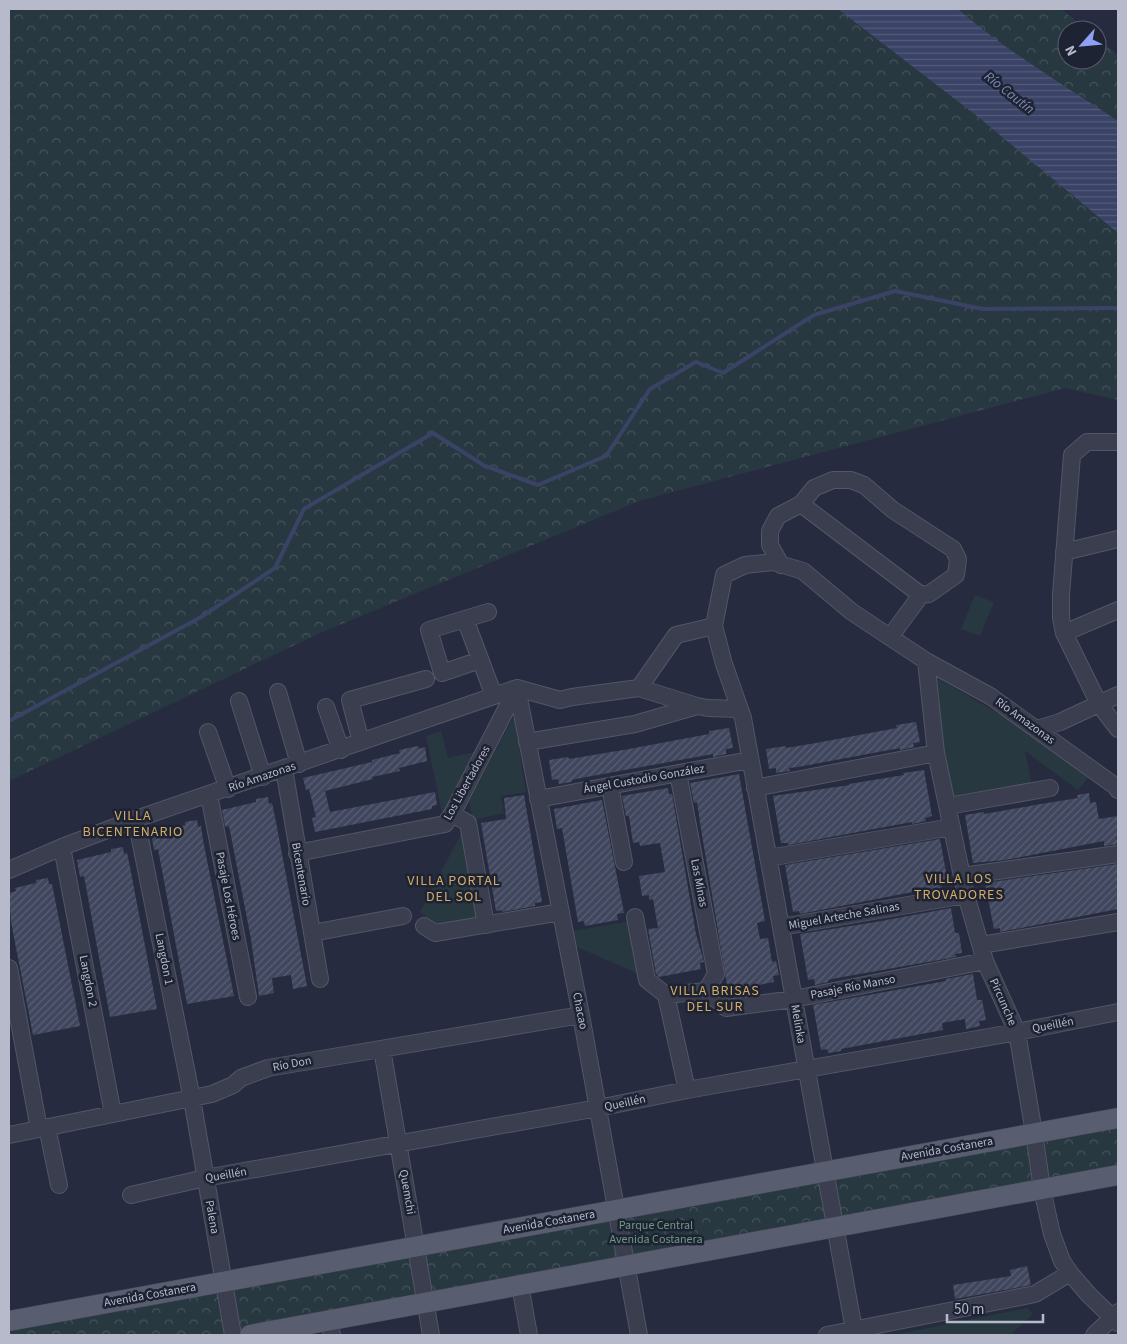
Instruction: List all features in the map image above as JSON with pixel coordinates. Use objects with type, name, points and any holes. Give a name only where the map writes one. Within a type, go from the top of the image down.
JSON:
[{"type":"main road","name":"Avenida Costanera","points":[[11,1326],[224,1282],[1118,1118]]},
{"type":"main road","points":[[250,1335],[330,1328],[426,1303],[1118,1175]]},
{"type":"street","points":[[1118,442],[1087,442],[1072,455],[1060,618],[1064,633],[1099,704],[1118,729]]},
{"type":"street","points":[[781,564],[770,545],[770,531],[778,516],[801,504],[814,488],[833,480],[851,480],[864,485],[893,510],[952,549],[958,559],[956,576],[929,594],[922,595],[890,637]]},
{"type":"street","points":[[801,504],[922,595]]},
{"type":"street","points":[[1064,552],[1118,539]]},
{"type":"street","name":"Río Amazonas","points":[[714,626],[724,574],[745,565],[773,562],[803,571],[852,612],[926,661],[990,696],[1118,790]]},
{"type":"street","points":[[1064,633],[1118,610]]},
{"type":"street","points":[[480,660],[442,673],[429,630],[488,612]]},
{"type":"street","points":[[465,619],[494,696]]},
{"type":"street","points":[[639,688],[676,635],[714,626]]},
{"type":"street","name":"Melinka","points":[[714,626],[724,664],[741,713],[854,1330]]},
{"type":"street","name":"Pircunche","points":[[926,661],[936,753],[966,895],[985,961],[1017,1032],[1042,1189],[1056,1248],[1070,1273],[1088,1294],[1116,1318]]},
{"type":"street","points":[[361,742],[350,700],[426,679]]},
{"type":"street","points":[[517,688],[560,700],[639,688],[697,706],[741,713]]},
{"type":"street","name":"Río Amazonas","points":[[9,870],[62,847],[136,819],[209,796],[517,688]]},
{"type":"street","name":"Chacao","points":[[517,688],[581,1015],[639,1335]]},
{"type":"street","name":"Los Libertadores","points":[[297,853],[445,824],[452,814],[517,688]]},
{"type":"street","name":"Bicentenario","points":[[278,692],[291,767],[297,853],[320,979]]},
{"type":"street","points":[[1037,729],[1060,722],[1118,695]]},
{"type":"street","points":[[239,701],[262,777]]},
{"type":"street","points":[[527,742],[635,724],[697,706]]},
{"type":"street","points":[[326,707],[341,750]]},
{"type":"street","points":[[208,732],[228,789]]},
{"type":"street","points":[[755,788],[936,753]]},
{"type":"street","name":"Ángel Custodio González","points":[[538,799],[750,760]]},
{"type":"street","name":"Las Minas","points":[[678,773],[716,974],[706,991]]},
{"type":"street","points":[[610,786],[624,862]]},
{"type":"street","points":[[948,806],[1050,788]]},
{"type":"street","name":"Pasaje Los Héroes","points":[[209,796],[248,996]]},
{"type":"street","points":[[452,814],[468,823],[486,925]]},
{"type":"street","name":"Langdon 1","points":[[136,819],[192,1099]]},
{"type":"street","points":[[768,858],[952,827]]},
{"type":"street","name":"Langdon 2","points":[[62,847],[114,1114]]},
{"type":"street","points":[[962,876],[1118,854]]},
{"type":"street","name":"Miguel Arteche Salinas","points":[[781,927],[966,895]]},
{"type":"street","points":[[424,926],[436,933],[561,912]]},
{"type":"street","points":[[312,933],[403,916]]},
{"type":"street","points":[[635,917],[647,980],[666,995],[686,1090]]},
{"type":"street","points":[[980,945],[1118,922]]},
{"type":"street","name":"Pasaje Río Manso","points":[[706,991],[726,1008],[794,999],[985,961]]},
{"type":"street","points":[[9,968],[43,1128],[59,1185]]},
{"type":"street","points":[[666,995],[706,991]]},
{"type":"street","name":"Queillén","points":[[131,1195],[206,1178],[598,1108],[806,1068],[1017,1032],[1118,1012]]},
{"type":"street","name":"Río Don","points":[[9,1135],[192,1099],[224,1090],[241,1078],[268,1068],[581,1015]]},
{"type":"street","name":"Quemchi","points":[[382,1049],[431,1335]]},
{"type":"street","name":"Palena","points":[[192,1099],[233,1335]]},
{"type":"street","points":[[827,1335],[1035,1294],[1070,1273]]},
{"type":"street","points":[[520,1286],[529,1335]]},
{"type":"street","points":[[1094,1335],[1116,1318]]},
{"type":"green space","points":[[9,9],[1061,9],[1075,20],[1057,20],[1057,70],[1107,70],[1107,46],[1118,55],[1118,400],[1065,388],[639,501],[320,633],[9,781]]},
{"type":"green space","points":[[975,595],[994,602],[980,636],[961,629]]},
{"type":"green space","points":[[934,678],[941,680],[1021,727],[1037,729],[1088,778],[1078,790],[1025,751],[1032,786],[952,801],[931,682]]},
{"type":"green space","points":[[514,716],[526,792],[501,796],[504,813],[473,820],[469,801]]},
{"type":"green space","points":[[441,731],[448,758],[474,752],[442,813],[426,736]]},
{"type":"green space","points":[[463,830],[480,919],[443,928],[420,912]]},
{"type":"green space","points":[[630,921],[641,975],[575,946],[573,931]]},
{"type":"green space","name":"Parque Central Avenida Costanera","points":[[1118,1122],[1118,1169],[235,1335],[9,1335],[9,1324]]},
{"type":"green space","points":[[1027,1308],[1033,1314],[1010,1335],[893,1335]]},
{"type":"water","name":"Río Cautín","points":[[838,9],[958,9],[1016,54],[1118,121],[1118,233],[977,116]]},
{"type":"building","points":[[916,722],[920,742],[913,743],[914,747],[789,768],[790,771],[776,773],[776,768],[769,769],[766,749],[816,743],[897,728],[896,725]]},
{"type":"building","points":[[729,728],[733,748],[726,749],[726,754],[713,757],[713,754],[581,778],[559,784],[558,779],[552,780],[549,760],[568,757],[569,759],[629,749],[709,734],[709,731]]},
{"type":"building","points":[[418,746],[419,749],[425,747],[427,761],[399,768],[400,771],[372,777],[373,779],[325,791],[330,812],[435,792],[437,805],[432,806],[432,809],[315,832],[312,818],[316,817],[309,789],[306,790],[303,778],[372,762],[372,760],[400,753],[399,750]]},
{"type":"building","points":[[924,770],[932,816],[925,818],[926,821],[788,845],[788,843],[781,843],[773,796],[850,785]]},
{"type":"building","points":[[739,774],[765,921],[757,923],[760,939],[768,938],[772,962],[776,961],[779,975],[773,976],[774,982],[728,991],[697,802],[694,803],[690,783]]},
{"type":"building","points":[[668,788],[669,794],[672,794],[696,934],[704,962],[700,963],[701,969],[659,977],[656,974],[648,929],[658,928],[653,899],[649,900],[649,895],[642,896],[639,876],[665,872],[660,843],[640,846],[639,842],[633,843],[629,816],[626,816],[622,796]]},
{"type":"building","points":[[1089,793],[1090,803],[1096,802],[1099,819],[1118,816],[1118,837],[1116,837],[1118,844],[1104,846],[1104,841],[1005,860],[973,863],[965,815],[984,812],[984,814],[1078,798],[1077,795]]},
{"type":"building","points":[[524,795],[542,902],[535,903],[535,906],[502,912],[502,910],[496,911],[481,823],[506,819],[504,798]]},
{"type":"building","points":[[268,797],[269,804],[272,803],[275,817],[307,986],[293,989],[291,975],[272,978],[274,993],[259,996],[251,939],[229,826],[225,827],[222,810],[256,802],[256,799]]},
{"type":"building","points":[[602,800],[624,913],[617,914],[618,920],[585,926],[584,921],[578,922],[562,828],[557,829],[554,809]]},
{"type":"building","points":[[197,820],[198,827],[201,826],[234,996],[187,1004],[158,849],[154,850],[151,833],[185,825],[185,822]]},
{"type":"building","points":[[940,839],[948,883],[941,884],[942,889],[929,891],[928,889],[800,914],[799,911],[793,912],[785,865]]},
{"type":"building","points":[[123,847],[124,854],[127,853],[130,867],[157,1009],[110,1017],[84,876],[80,877],[77,860],[111,852],[111,849]]},
{"type":"building","points":[[1118,864],[1118,909],[1000,932],[1000,928],[994,929],[985,883]]},
{"type":"building","points":[[48,878],[49,884],[52,884],[80,1026],[33,1035],[11,922],[9,893],[16,891],[15,888],[36,883],[36,880]]},
{"type":"building","points":[[951,908],[955,933],[959,933],[962,953],[955,954],[956,957],[837,978],[815,985],[814,979],[808,980],[800,934]]},
{"type":"building","points":[[973,974],[977,1000],[982,1000],[986,1020],[979,1021],[980,1026],[966,1029],[965,1019],[942,1023],[943,1030],[841,1049],[841,1051],[828,1053],[827,1049],[821,1050],[813,1005],[946,981],[946,979]]},
{"type":"building","points":[[1027,1266],[1031,1285],[955,1299],[953,1285],[1011,1276],[1010,1270]]},
{"type":"waterway","points":[[9,721],[201,617],[275,568],[304,509],[433,433],[485,466],[538,485],[606,456],[650,389],[696,362],[723,373],[814,315],[895,291],[983,309],[1118,308]]},
{"type":"district","name":"VILLA BICENTENARIO","points":[[133,824]]},
{"type":"district","name":"VILLA LOS TROVADORES","points":[[959,888]]},
{"type":"district","name":"VILLA PORTAL DEL SOL","points":[[454,890]]},
{"type":"district","name":"VILLA BRISAS DEL SUR","points":[[715,1000]]}]
